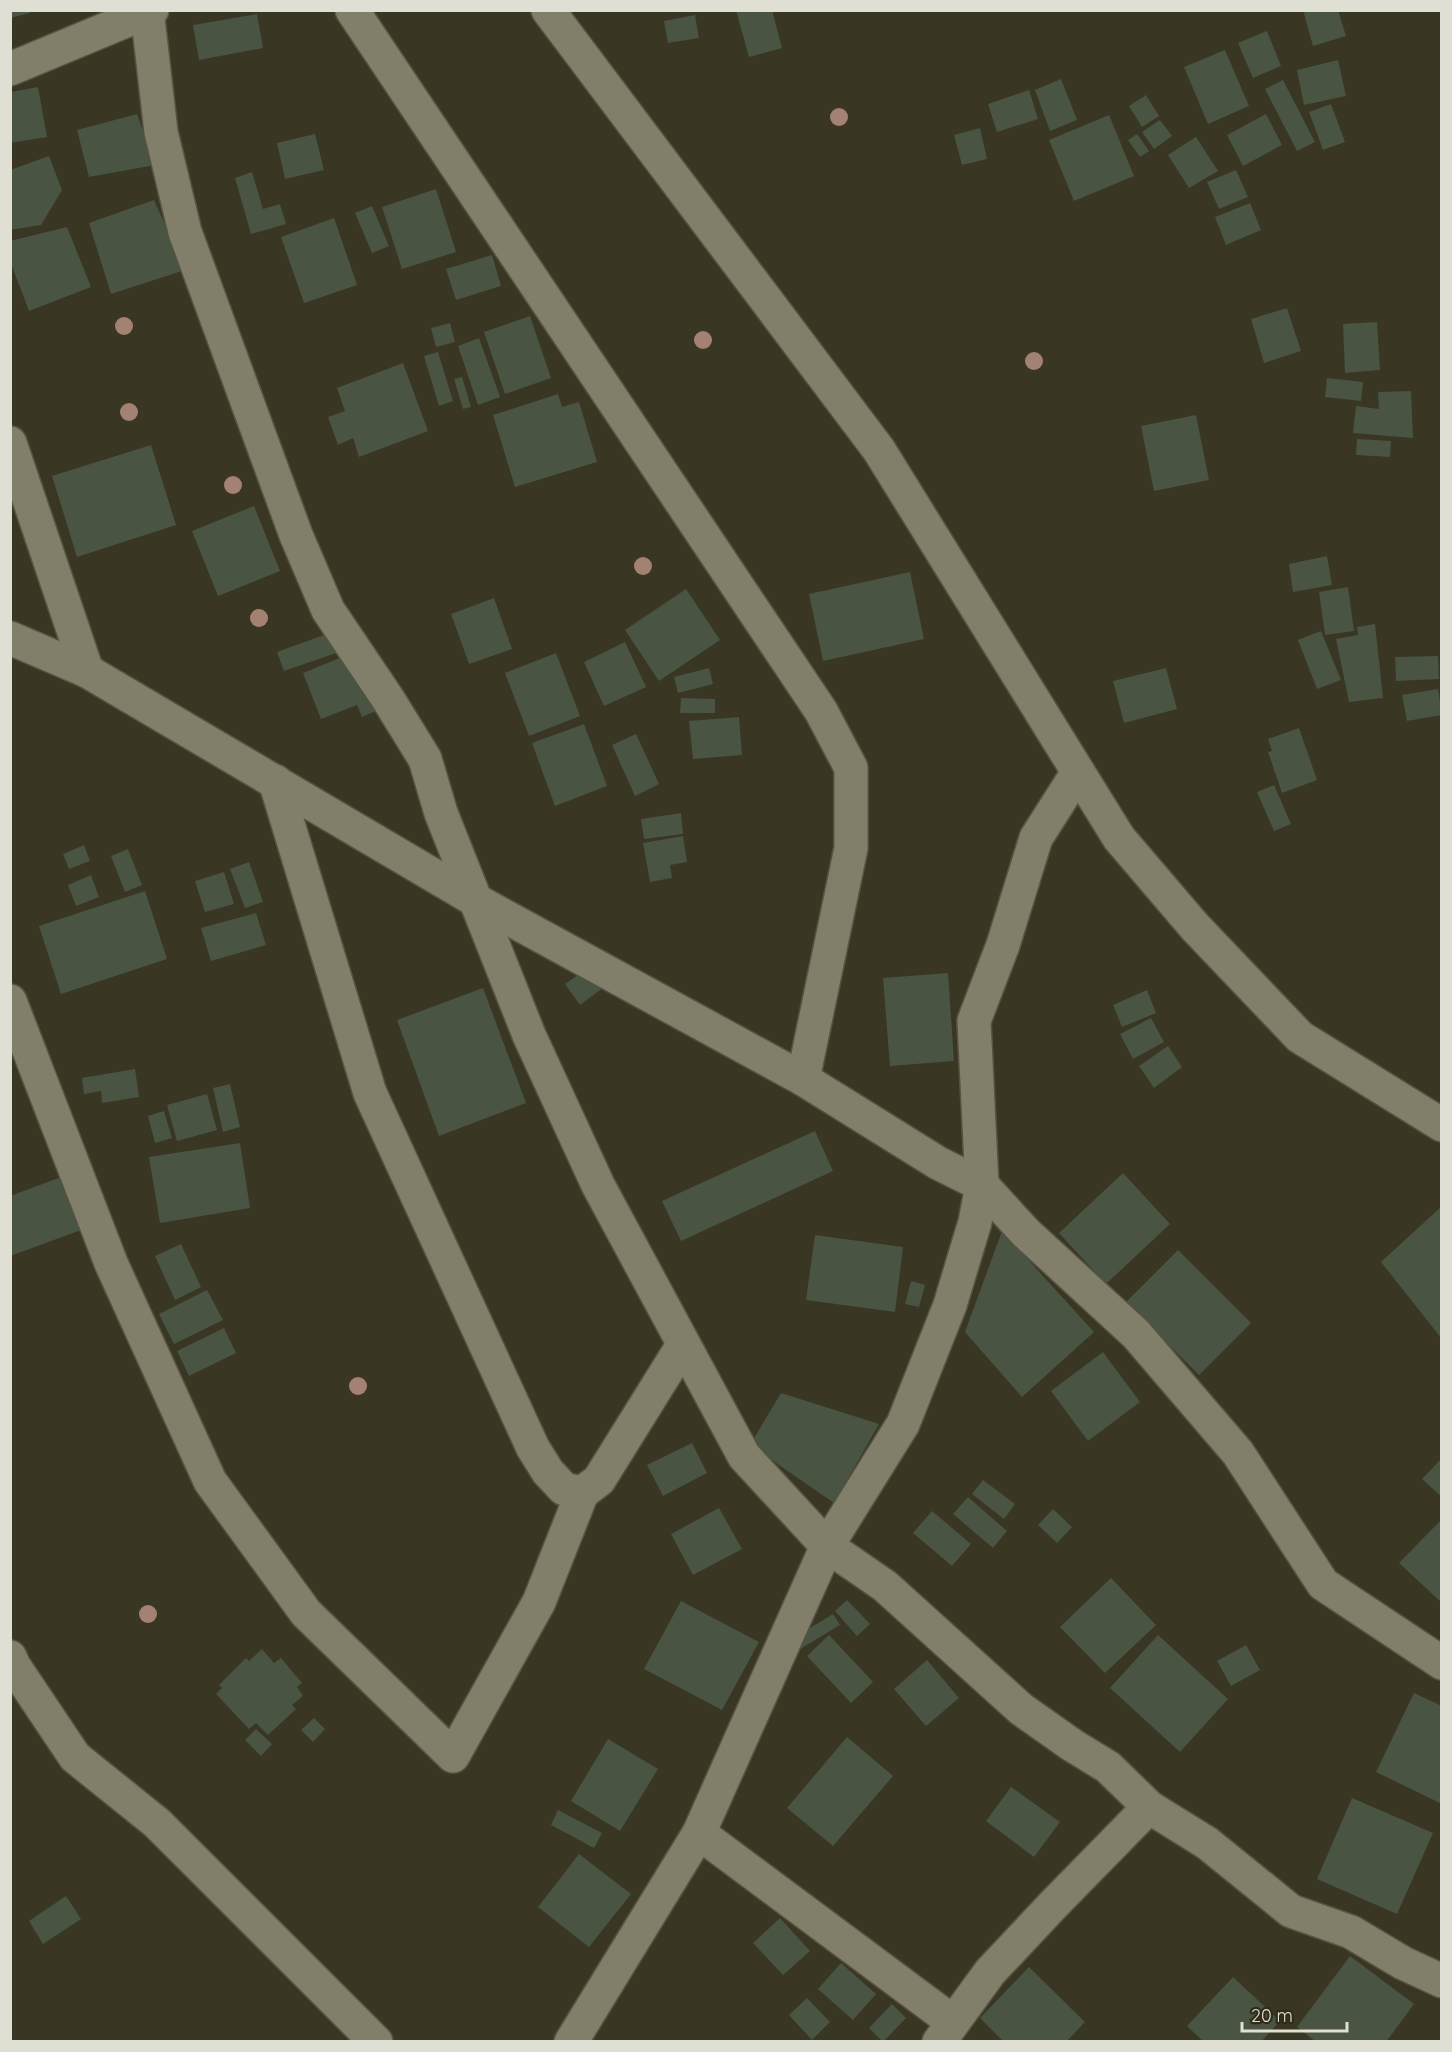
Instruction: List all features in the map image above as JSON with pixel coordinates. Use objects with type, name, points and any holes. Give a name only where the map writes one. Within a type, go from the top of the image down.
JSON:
[{"type":"street","points":[[352,10],[821,711],[851,768],[851,848],[803,1078]]},
{"type":"street","points":[[548,10],[879,450],[1078,772],[1127,847],[1195,927],[1300,1037],[1442,1125]]},
{"type":"street","points":[[10,69],[149,11],[161,132],[185,232],[296,535],[328,610],[425,759],[441,813],[529,1035],[593,1174],[744,1456],[827,1546],[885,1586],[1022,1709],[1072,1745],[1108,1767],[1149,1807],[1207,1843],[1291,1911],[1351,1932],[1403,1963],[1442,1981]]},
{"type":"street","points":[[10,443],[87,670]]},
{"type":"street","points":[[10,638],[87,670],[477,901],[803,1078],[938,1163],[982,1185],[1026,1233],[1136,1334],[1224,1436],[1238,1453],[1323,1584],[1442,1663]]},
{"type":"street","points":[[571,2042],[699,1833],[827,1546],[903,1424],[950,1305],[975,1222],[982,1185],[974,1021],[1003,945],[1036,838],[1078,772]]},
{"type":"street","points":[[274,781],[370,1093],[533,1448],[548,1472],[564,1490],[582,1493]]},
{"type":"street","points":[[10,1001],[111,1263],[210,1482],[306,1613],[453,1756],[539,1602],[582,1493],[599,1480],[683,1345]]},
{"type":"street","points":[[10,1657],[75,1757],[157,1823],[376,2042]]},
{"type":"street","points":[[699,1833],[946,2032],[990,1972],[1149,1807]]},
{"type":"building","points":[[10,10],[30,10],[30,13],[10,18]]},
{"type":"building","points":[[736,10],[772,10],[782,48],[749,57]]},
{"type":"building","points":[[1303,10],[1338,10],[1346,36],[1313,46]]},
{"type":"building","points":[[257,14],[263,48],[199,60],[193,25]]},
{"type":"building","points":[[695,15],[699,38],[668,43],[664,21]]},
{"type":"building","points":[[1267,31],[1281,66],[1253,78],[1238,43]]},
{"type":"building","points":[[1225,50],[1249,106],[1208,124],[1184,67]]},
{"type":"building","points":[[1338,60],[1346,96],[1304,105],[1297,70]]},
{"type":"building","points":[[1061,79],[1077,120],[1050,131],[1035,90]]},
{"type":"building","points":[[1283,80],[1315,142],[1297,151],[1265,89]]},
{"type":"building","points":[[38,87],[47,137],[10,143],[10,92]]},
{"type":"building","points":[[1029,90],[1038,119],[997,132],[988,104]]},
{"type":"building","points":[[1146,95],[1159,116],[1142,127],[1129,106]]},
{"type":"building","points":[[1331,104],[1345,142],[1323,150],[1309,112]]},
{"type":"building","points":[[137,114],[155,165],[89,177],[77,130]]},
{"type":"building","points":[[1266,114],[1282,145],[1243,166],[1227,135]]},
{"type":"building","points":[[1109,115],[1134,176],[1074,201],[1049,140]]},
{"type":"building","points":[[1160,120],[1172,136],[1154,149],[1142,132]]},
{"type":"building","points":[[980,128],[987,159],[962,165],[954,135]]},
{"type":"building","points":[[315,134],[324,170],[285,179],[277,143]]},
{"type":"building","points":[[1137,134],[1149,151],[1140,157],[1128,140]]},
{"type":"building","points":[[1196,137],[1218,171],[1189,188],[1168,155]]},
{"type":"building","points":[[49,156],[62,190],[41,225],[10,230],[10,170]]},
{"type":"building","points":[[1236,170],[1248,197],[1219,209],[1207,182]]},
{"type":"building","points":[[252,172],[263,209],[280,204],[286,224],[251,234],[235,178]]},
{"type":"building","points":[[436,189],[456,252],[402,269],[382,207]]},
{"type":"building","points":[[154,200],[185,270],[111,294],[89,223]]},
{"type":"building","points":[[1250,203],[1261,230],[1226,245],[1215,217]]},
{"type":"building","points":[[372,206],[389,246],[372,253],[355,213]]},
{"type":"building","points":[[334,218],[357,285],[304,303],[281,237]]},
{"type":"building","points":[[67,227],[91,287],[29,311],[10,261],[10,241]]},
{"type":"building","points":[[492,255],[501,286],[456,300],[446,269]]},
{"type":"building","points":[[1287,308],[1301,351],[1264,363],[1251,319]]},
{"type":"building","points":[[530,316],[551,378],[505,394],[484,332]]},
{"type":"building","points":[[1377,322],[1380,370],[1345,373],[1343,324]]},
{"type":"building","points":[[450,323],[455,342],[436,347],[431,328]]},
{"type":"building","points":[[479,338],[500,397],[478,405],[458,346]]},
{"type":"building","points":[[438,352],[453,401],[439,406],[424,356]]},
{"type":"building","points":[[403,363],[428,431],[359,457],[353,438],[338,445],[328,417],[345,411],[337,388]]},
{"type":"building","points":[[462,377],[471,407],[463,409],[454,379]]},
{"type":"building","points":[[1327,378],[1363,382],[1361,401],[1325,397]]},
{"type":"building","points":[[1411,391],[1413,438],[1353,433],[1356,406],[1379,409],[1378,392]]},
{"type":"building","points":[[558,394],[562,407],[579,402],[597,462],[515,487],[493,415]]},
{"type":"building","points":[[1196,415],[1209,480],[1154,491],[1141,426]]},
{"type":"building","points":[[1357,439],[1391,441],[1390,457],[1356,455]]},
{"type":"building","points":[[151,445],[176,525],[77,557],[52,476]]},
{"type":"building","points":[[254,506],[280,571],[218,596],[192,531]]},
{"type":"building","points":[[1327,556],[1332,585],[1293,592],[1289,564]]},
{"type":"building","points":[[910,572],[924,639],[823,661],[809,594]]},
{"type":"building","points":[[1348,587],[1354,631],[1325,635],[1319,592]]},
{"type":"building","points":[[686,589],[720,640],[659,681],[625,630]]},
{"type":"building","points":[[494,598],[512,649],[469,664],[451,614]]},
{"type":"building","points":[[1375,624],[1383,698],[1349,702],[1336,639],[1358,635],[1357,627]]},
{"type":"building","points":[[1321,631],[1341,680],[1317,689],[1298,640]]},
{"type":"building","points":[[332,632],[339,652],[284,671],[277,652]]},
{"type":"building","points":[[625,642],[646,687],[604,706],[584,662]]},
{"type":"building","points":[[354,652],[378,710],[362,717],[357,705],[321,719],[303,673]]},
{"type":"building","points":[[556,653],[580,716],[529,736],[505,673]]},
{"type":"building","points":[[1438,656],[1439,679],[1396,681],[1395,657]]},
{"type":"building","points":[[709,668],[713,684],[678,693],[674,677]]},
{"type":"building","points":[[1166,668],[1177,709],[1124,723],[1113,681]]},
{"type":"building","points":[[1438,689],[1442,715],[1407,721],[1402,695]]},
{"type":"building","points":[[681,698],[715,699],[715,713],[680,713]]},
{"type":"building","points":[[739,717],[742,755],[693,759],[689,721]]},
{"type":"building","points":[[584,724],[607,786],[555,806],[532,743]]},
{"type":"building","points":[[1299,728],[1317,780],[1282,793],[1268,752],[1272,751],[1268,739]]},
{"type":"building","points":[[636,734],[659,784],[635,796],[612,745]]},
{"type":"building","points":[[1274,785],[1291,824],[1274,831],[1257,792]]},
{"type":"building","points":[[681,813],[683,834],[644,839],[641,819]]},
{"type":"building","points":[[683,836],[687,862],[670,865],[672,878],[650,882],[643,843]]},
{"type":"building","points":[[84,845],[90,861],[69,869],[63,854]]},
{"type":"building","points":[[128,849],[142,885],[125,892],[111,856]]},
{"type":"building","points":[[249,862],[263,902],[245,908],[230,869]]},
{"type":"building","points":[[224,872],[234,904],[205,912],[195,881]]},
{"type":"building","points":[[91,875],[99,897],[76,906],[68,885]]},
{"type":"building","points":[[145,891],[167,959],[61,994],[39,926]]},
{"type":"building","points":[[256,913],[266,945],[211,961],[201,928]]},
{"type":"building","points":[[589,967],[604,987],[580,1005],[565,984]]},
{"type":"building","points":[[948,973],[954,1061],[890,1066],[883,978]]},
{"type":"building","points":[[483,988],[526,1103],[439,1136],[397,1020]]},
{"type":"building","points":[[1147,990],[1156,1013],[1122,1027],[1113,1005]]},
{"type":"building","points":[[1151,1018],[1164,1042],[1133,1059],[1120,1034]]},
{"type":"building","points":[[1168,1046],[1182,1067],[1154,1088],[1139,1066]]},
{"type":"building","points":[[135,1069],[139,1097],[102,1103],[101,1091],[84,1094],[82,1078]]},
{"type":"building","points":[[230,1084],[240,1127],[223,1132],[213,1088]]},
{"type":"building","points":[[207,1094],[217,1130],[177,1141],[167,1105]]},
{"type":"building","points":[[164,1111],[172,1138],[155,1143],[148,1116]]},
{"type":"building","points":[[815,1131],[833,1171],[681,1241],[662,1201]]},
{"type":"building","points":[[240,1143],[250,1208],[160,1223],[149,1157]]},
{"type":"building","points":[[1123,1173],[1170,1224],[1106,1284],[1059,1233]]},
{"type":"building","points":[[64,1176],[84,1229],[10,1256],[10,1196]]},
{"type":"building","points":[[1442,1206],[1442,1339],[1381,1262]]},
{"type":"building","points":[[1002,1231],[1094,1332],[1022,1397],[965,1332]]},
{"type":"building","points":[[815,1235],[903,1247],[895,1312],[806,1300]]},
{"type":"building","points":[[181,1244],[201,1287],[175,1300],[155,1256]]},
{"type":"building","points":[[1178,1250],[1251,1323],[1199,1375],[1126,1302]]},
{"type":"building","points":[[911,1281],[925,1285],[919,1307],[905,1304]]},
{"type":"building","points":[[207,1290],[223,1320],[174,1344],[159,1314]]},
{"type":"building","points":[[224,1328],[236,1353],[189,1376],[177,1351]]},
{"type":"building","points":[[1103,1352],[1140,1402],[1088,1441],[1051,1391]]},
{"type":"building","points":[[781,1393],[879,1424],[834,1503],[750,1445]]},
{"type":"building","points":[[692,1443],[707,1473],[663,1496],[647,1465]]},
{"type":"building","points":[[1442,1458],[1442,1497],[1422,1479]]},
{"type":"building","points":[[983,1480],[1015,1504],[1004,1519],[972,1494]]},
{"type":"building","points":[[968,1497],[1007,1531],[993,1548],[953,1514]]},
{"type":"building","points":[[719,1508],[742,1549],[693,1575],[671,1534]]},
{"type":"building","points":[[1053,1509],[1072,1527],[1057,1543],[1038,1525]]},
{"type":"building","points":[[932,1511],[971,1544],[952,1566],[913,1533]]},
{"type":"building","points":[[1442,1519],[1442,1603],[1399,1563]]},
{"type":"building","points":[[1111,1578],[1156,1625],[1105,1673],[1060,1627]]},
{"type":"building","points":[[847,1600],[870,1624],[857,1636],[835,1611]]},
{"type":"building","points":[[681,1601],[759,1642],[722,1710],[644,1669]]},
{"type":"building","points":[[833,1614],[840,1625],[792,1654],[785,1643]]},
{"type":"building","points":[[829,1635],[873,1682],[851,1703],[807,1656]]},
{"type":"building","points":[[1158,1635],[1228,1699],[1180,1752],[1110,1688]]},
{"type":"building","points":[[1246,1645],[1260,1670],[1231,1686],[1217,1661]]},
{"type":"building","points":[[262,1649],[274,1663],[281,1658],[302,1683],[297,1687],[303,1696],[292,1705],[296,1709],[268,1735],[256,1723],[249,1729],[216,1694],[222,1688],[219,1685],[246,1658],[249,1661]]},
{"type":"building","points":[[927,1660],[959,1698],[926,1726],[894,1689]]},
{"type":"building","points":[[1414,1693],[1442,1706],[1442,1804],[1376,1772]]},
{"type":"building","points":[[314,1718],[325,1729],[313,1742],[301,1730]]},
{"type":"building","points":[[256,1729],[272,1744],[261,1756],[245,1740]]},
{"type":"building","points":[[847,1737],[893,1776],[833,1846],[787,1808]]},
{"type":"building","points":[[608,1739],[658,1769],[620,1831],[571,1801]]},
{"type":"building","points":[[1011,1787],[1060,1822],[1034,1857],[986,1821]]},
{"type":"building","points":[[1352,1798],[1433,1833],[1397,1914],[1317,1879]]},
{"type":"building","points":[[558,1810],[602,1833],[594,1848],[551,1825]]},
{"type":"building","points":[[579,1854],[631,1894],[589,1947],[538,1907]]},
{"type":"building","points":[[66,1896],[81,1919],[43,1944],[29,1921]]},
{"type":"building","points":[[780,1918],[810,1951],[783,1975],[753,1943]]},
{"type":"building","points":[[1350,1956],[1414,2004],[1386,2042],[1316,2042],[1297,2027]]},
{"type":"building","points":[[841,1963],[876,1994],[853,2020],[818,1989]]},
{"type":"building","points":[[1029,1967],[1085,2022],[1066,2042],[1004,2042],[980,2018]]},
{"type":"building","points":[[1233,1977],[1280,2021],[1261,2042],[1204,2042],[1187,2026]]},
{"type":"building","points":[[807,1998],[830,2022],[812,2040],[789,2015]]},
{"type":"building","points":[[892,2004],[906,2018],[883,2042],[869,2028]]}]
